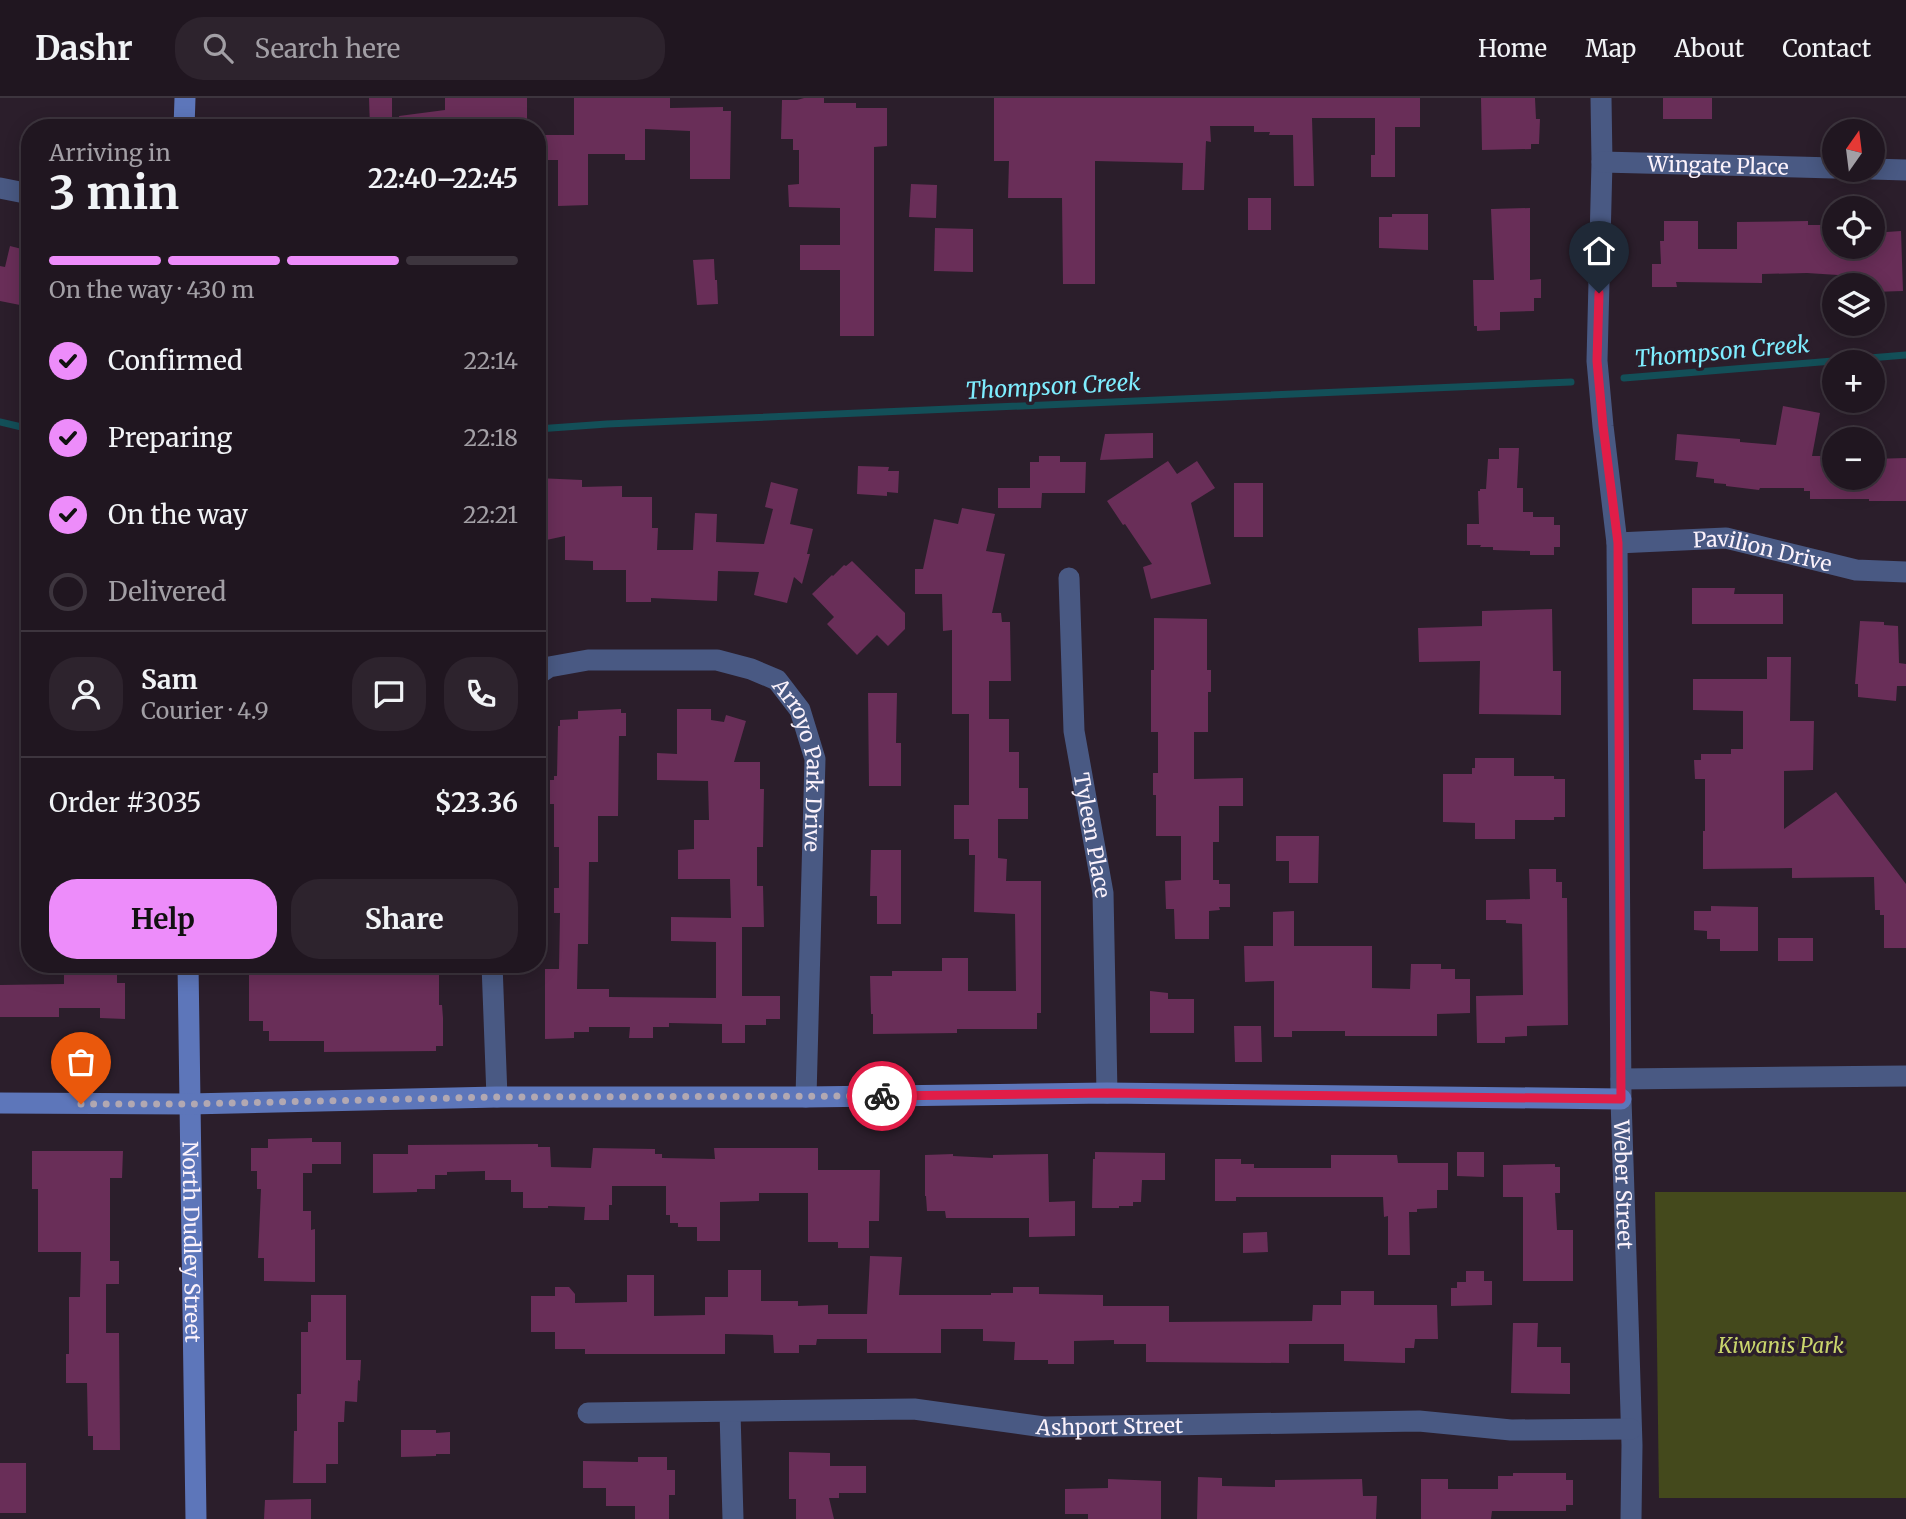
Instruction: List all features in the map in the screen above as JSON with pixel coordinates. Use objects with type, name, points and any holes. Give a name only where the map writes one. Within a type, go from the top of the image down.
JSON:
[{"type":"street","points":[[184,119],[185,98]]},
{"type":"street","name":"Weber Street","points":[[1601,98],[1597,361],[1618,543],[1621,1089],[1631,1519]]},
{"type":"street","name":"Wingate Place","points":[[1602,162],[1822,168]]},
{"type":"street","points":[[1885,169],[1906,170]]},
{"type":"street","points":[[0,188],[21,192]]},
{"type":"street","name":"Pavilion Drive","points":[[1618,543],[1726,538],[1856,570],[1906,572]]},
{"type":"street","name":"Tyleen Place","points":[[1069,578],[1074,731],[1102,893],[1107,1093]]},
{"type":"street","name":"Arroyo Park Drive","points":[[546,669],[588,660],[717,660],[751,669],[777,680],[800,710],[815,759],[806,1097]]},
{"type":"street","name":"North Dudley Street","points":[[188,973],[196,1519]]},
{"type":"street","points":[[492,973],[497,1097]]},
{"type":"street","points":[[0,1103],[189,1104],[497,1097],[806,1097],[1621,1089],[1906,1076]]},
{"type":"street","name":"Ashport Street","points":[[588,1413],[914,1409],[1044,1427],[1419,1421],[1511,1430],[1631,1429]]},
{"type":"street","points":[[730,1412],[733,1519]]},
{"type":"green space","name":"Kiwanis Park","points":[[1655,1192],[1906,1192],[1906,1498],[1659,1498]]},
{"type":"building","points":[[369,98],[392,98],[392,119],[370,119]]},
{"type":"building","points":[[445,98],[527,98],[527,119],[399,119],[399,116],[445,110]]},
{"type":"building","points":[[574,98],[670,98],[670,108],[723,107],[723,111],[731,111],[730,179],[690,179],[690,131],[645,129],[645,160],[625,160],[625,154],[588,154],[588,205],[558,206],[558,160],[546,160],[546,135],[574,135]]},
{"type":"building","points":[[824,98],[824,103],[856,103],[856,108],[887,108],[887,146],[874,147],[874,336],[840,336],[840,270],[800,270],[800,245],[840,245],[840,208],[789,207],[788,185],[799,184],[799,150],[793,150],[793,139],[781,139],[782,100]]},
{"type":"building","points":[[994,98],[1420,98],[1420,127],[1395,127],[1395,177],[1371,177],[1371,155],[1375,155],[1375,118],[1312,118],[1314,186],[1294,186],[1293,135],[1254,132],[1254,126],[1210,126],[1211,142],[1206,141],[1204,190],[1182,190],[1183,163],[1095,161],[1095,284],[1063,284],[1062,198],[1008,198],[1009,161],[994,161]]},
{"type":"building","points":[[1481,98],[1535,98],[1536,119],[1540,119],[1539,144],[1531,144],[1531,149],[1482,150]]},
{"type":"building","points":[[1663,98],[1712,98],[1712,119],[1663,119]]},
{"type":"building","points":[[911,184],[937,185],[936,218],[909,217]]},
{"type":"building","points":[[1248,198],[1271,198],[1271,230],[1248,230]]},
{"type":"building","points":[[1530,208],[1530,280],[1541,279],[1541,298],[1534,298],[1534,311],[1500,312],[1500,330],[1477,331],[1477,326],[1474,326],[1473,280],[1494,280],[1491,209]]},
{"type":"building","points":[[1392,214],[1428,214],[1428,250],[1379,248],[1379,217],[1392,217]]},
{"type":"building","points":[[1664,221],[1698,221],[1698,249],[1737,249],[1737,222],[1808,221],[1808,225],[1822,225],[1822,259],[1885,259],[1885,232],[1901,231],[1903,291],[1885,292],[1885,273],[1762,274],[1762,283],[1676,282],[1677,287],[1652,287],[1652,264],[1661,264],[1660,241],[1664,241]]},
{"type":"building","points":[[935,228],[973,229],[973,272],[934,271]]},
{"type":"building","points":[[10,246],[21,249],[21,305],[0,301],[0,266],[5,267]]},
{"type":"building","points":[[714,259],[718,304],[697,305],[693,260]]},
{"type":"building","points":[[1783,406],[1820,413],[1812,456],[1822,456],[1822,490],[1885,490],[1885,459],[1906,458],[1906,501],[1810,499],[1810,491],[1804,491],[1804,488],[1759,490],[1726,486],[1714,483],[1714,479],[1696,477],[1698,462],[1675,460],[1677,434],[1776,445]]},
{"type":"building","points":[[1153,433],[1153,458],[1100,460],[1105,434]]},
{"type":"building","points":[[1499,448],[1519,448],[1517,488],[1523,488],[1523,512],[1533,512],[1533,517],[1554,517],[1554,525],[1560,525],[1560,547],[1554,547],[1554,555],[1530,555],[1530,551],[1493,550],[1493,547],[1467,545],[1467,524],[1479,524],[1478,491],[1486,489],[1488,459],[1499,459]]},
{"type":"building","points":[[1039,456],[1060,456],[1060,462],[1086,462],[1085,493],[1042,493],[1041,508],[998,508],[998,488],[1030,488],[1030,462],[1039,462]]},
{"type":"building","points":[[1168,461],[1177,474],[1197,461],[1215,488],[1191,503],[1211,584],[1151,599],[1143,567],[1152,564],[1107,501]]},
{"type":"building","points":[[858,466],[889,467],[888,471],[899,471],[898,493],[887,492],[887,496],[857,494]]},
{"type":"building","points":[[546,478],[582,480],[582,487],[622,486],[622,497],[652,497],[652,528],[658,528],[657,550],[693,550],[695,513],[717,514],[716,542],[764,544],[773,509],[765,507],[771,482],[798,489],[790,524],[813,529],[802,584],[794,577],[787,603],[754,595],[759,572],[718,571],[717,601],[651,598],[651,602],[626,602],[626,570],[593,570],[593,561],[565,560],[565,536],[546,540]]},
{"type":"building","points":[[1234,483],[1263,483],[1263,537],[1234,537]]},
{"type":"building","points":[[962,508],[995,514],[986,551],[1005,554],[992,613],[1001,613],[1002,622],[1010,622],[1011,681],[989,681],[989,719],[1009,719],[1009,752],[1019,752],[1019,788],[1028,788],[1028,819],[998,819],[998,858],[1007,859],[1006,881],[1041,881],[1041,1013],[1037,1013],[1037,1029],[957,1029],[957,1033],[873,1034],[870,976],[892,976],[892,971],[942,971],[942,958],[968,958],[968,991],[1016,991],[1015,914],[974,912],[975,855],[969,855],[969,839],[954,839],[954,805],[969,805],[969,714],[952,714],[952,630],[943,631],[942,594],[915,594],[915,569],[923,569],[934,519],[958,524]]},
{"type":"building","points":[[852,561],[905,613],[905,629],[888,646],[877,635],[857,655],[827,624],[834,617],[812,594]]},
{"type":"building","points":[[1692,588],[1735,588],[1734,594],[1783,594],[1783,624],[1692,624]]},
{"type":"building","points":[[1552,609],[1553,671],[1561,671],[1561,715],[1479,714],[1480,661],[1419,662],[1418,628],[1482,626],[1482,611]]},
{"type":"building","points":[[1154,618],[1207,619],[1207,670],[1211,670],[1208,732],[1194,732],[1194,779],[1243,778],[1243,806],[1219,806],[1219,842],[1213,842],[1213,880],[1219,880],[1219,884],[1230,884],[1230,907],[1209,911],[1209,939],[1175,939],[1174,909],[1166,909],[1165,881],[1181,880],[1181,836],[1156,836],[1153,773],[1158,773],[1158,732],[1151,732]]},
{"type":"building","points":[[1860,621],[1884,622],[1884,625],[1898,626],[1899,663],[1906,664],[1906,686],[1897,686],[1896,701],[1858,697],[1858,684],[1855,684]]},
{"type":"building","points":[[1767,657],[1791,657],[1790,721],[1814,721],[1813,770],[1784,771],[1784,829],[1836,792],[1906,884],[1906,948],[1884,948],[1884,915],[1880,915],[1880,910],[1875,910],[1874,877],[1792,878],[1792,868],[1703,869],[1705,779],[1695,779],[1694,760],[1701,760],[1701,754],[1731,754],[1731,749],[1743,749],[1743,711],[1693,710],[1693,679],[1767,679]]},
{"type":"building","points":[[868,693],[897,693],[896,743],[901,743],[901,786],[869,786]]},
{"type":"building","points":[[621,709],[621,713],[626,713],[626,736],[619,736],[618,816],[598,816],[598,862],[589,862],[588,944],[578,944],[577,989],[609,989],[609,997],[716,998],[716,942],[671,941],[671,917],[731,918],[730,879],[678,879],[678,850],[694,849],[694,820],[709,820],[708,781],[657,780],[657,753],[677,754],[677,709],[711,709],[711,720],[724,722],[726,715],[746,721],[734,762],[760,762],[760,789],[764,789],[763,847],[757,847],[757,886],[763,886],[764,927],[742,927],[742,996],[780,996],[780,1019],[766,1019],[766,1025],[745,1025],[745,1043],[722,1043],[722,1024],[669,1023],[669,1027],[653,1027],[653,1038],[629,1038],[630,1027],[589,1027],[589,1032],[574,1032],[574,1038],[545,1039],[545,973],[546,969],[559,969],[560,913],[554,913],[554,888],[559,888],[559,847],[554,847],[554,804],[550,804],[550,780],[557,776],[560,720],[578,719],[578,711]]},
{"type":"building","points":[[1475,758],[1514,758],[1514,776],[1554,776],[1554,779],[1565,779],[1565,817],[1554,817],[1554,820],[1515,820],[1515,839],[1475,839],[1475,823],[1443,822],[1443,774],[1472,774]]},
{"type":"building","points":[[1276,836],[1319,836],[1318,883],[1289,883],[1289,861],[1276,861]]},
{"type":"building","points":[[871,850],[901,850],[901,924],[877,924],[877,896],[870,896]]},
{"type":"building","points":[[1529,869],[1556,869],[1556,882],[1562,882],[1562,898],[1567,898],[1568,1025],[1527,1026],[1527,1036],[1505,1037],[1505,1043],[1477,1043],[1476,996],[1523,995],[1522,924],[1506,923],[1506,920],[1486,920],[1486,900],[1530,899]]},
{"type":"building","points":[[1711,906],[1758,907],[1758,951],[1720,951],[1720,939],[1707,939],[1707,931],[1694,930],[1694,911],[1711,911]]},
{"type":"building","points":[[1294,911],[1294,946],[1372,946],[1372,988],[1410,989],[1411,964],[1441,964],[1441,969],[1455,969],[1455,979],[1470,979],[1470,1013],[1437,1014],[1437,1036],[1345,1036],[1345,1031],[1292,1031],[1292,1037],[1274,1037],[1274,981],[1245,982],[1244,946],[1273,946],[1273,912]]},
{"type":"building","points":[[1778,938],[1813,938],[1813,961],[1778,961]]},
{"type":"building","points":[[64,973],[117,973],[117,983],[125,983],[125,1019],[100,1018],[100,1008],[59,1008],[59,1017],[0,1017],[0,985],[64,984]]},
{"type":"building","points":[[249,973],[439,973],[443,1046],[436,1046],[436,1051],[324,1052],[324,1041],[269,1041],[269,1031],[263,1031],[263,1021],[249,1021]]},
{"type":"building","points":[[1150,991],[1168,993],[1168,999],[1194,999],[1194,1033],[1150,1033]]},
{"type":"building","points":[[1234,1026],[1261,1026],[1262,1062],[1235,1062]]},
{"type":"building","points":[[312,1138],[312,1142],[341,1142],[341,1164],[312,1164],[312,1173],[303,1173],[303,1211],[311,1211],[311,1230],[315,1229],[315,1282],[264,1281],[264,1258],[258,1258],[261,1189],[257,1189],[257,1171],[251,1171],[251,1148],[268,1148],[268,1139]]},
{"type":"building","points":[[538,1144],[538,1147],[550,1147],[551,1167],[591,1168],[593,1148],[655,1149],[655,1154],[662,1154],[662,1158],[715,1159],[714,1148],[818,1148],[818,1170],[880,1170],[879,1221],[869,1221],[869,1248],[838,1248],[838,1242],[808,1242],[808,1193],[759,1193],[759,1201],[720,1202],[720,1241],[697,1241],[697,1227],[678,1227],[678,1223],[670,1223],[670,1215],[666,1215],[666,1186],[612,1186],[609,1220],[584,1220],[585,1207],[523,1208],[523,1192],[511,1192],[511,1180],[485,1180],[485,1171],[435,1175],[435,1189],[373,1193],[373,1154],[408,1154],[408,1145]]},
{"type":"building","points":[[32,1151],[123,1151],[122,1178],[110,1178],[110,1261],[119,1261],[119,1284],[106,1284],[106,1333],[119,1333],[120,1450],[93,1450],[93,1436],[88,1436],[87,1383],[66,1383],[69,1297],[80,1297],[81,1252],[38,1252],[38,1189],[32,1189]]},
{"type":"building","points":[[1095,1152],[1165,1153],[1165,1180],[1142,1180],[1141,1202],[1133,1202],[1133,1206],[1092,1208]]},
{"type":"building","points":[[1457,1152],[1484,1152],[1484,1177],[1457,1176]]},
{"type":"building","points":[[953,1154],[993,1158],[993,1155],[1048,1154],[1049,1202],[1075,1201],[1075,1236],[1029,1237],[1029,1218],[946,1218],[945,1211],[927,1211],[925,1155]]},
{"type":"building","points":[[1331,1155],[1397,1155],[1398,1163],[1448,1163],[1448,1190],[1437,1190],[1437,1208],[1409,1212],[1410,1255],[1388,1255],[1388,1216],[1384,1217],[1383,1197],[1236,1197],[1236,1201],[1215,1201],[1215,1159],[1241,1159],[1241,1164],[1254,1164],[1254,1168],[1331,1168]]},
{"type":"building","points":[[1555,1164],[1555,1167],[1560,1167],[1560,1193],[1555,1193],[1557,1230],[1573,1230],[1573,1281],[1523,1281],[1523,1197],[1503,1197],[1503,1165]]},
{"type":"building","points":[[1267,1232],[1268,1252],[1243,1253],[1243,1233]]},
{"type":"building","points":[[870,1256],[902,1257],[899,1295],[991,1295],[1013,1293],[1013,1287],[1039,1287],[1039,1294],[1103,1295],[1103,1306],[1169,1306],[1169,1322],[1312,1321],[1313,1305],[1341,1305],[1341,1291],[1374,1291],[1374,1305],[1437,1305],[1438,1339],[1415,1339],[1414,1348],[1405,1348],[1405,1363],[1344,1361],[1344,1344],[1289,1344],[1289,1363],[1146,1362],[1146,1344],[1114,1344],[1114,1340],[1074,1341],[1074,1364],[1048,1364],[1048,1360],[1014,1360],[1015,1342],[983,1341],[983,1329],[941,1329],[941,1353],[867,1353],[867,1339],[817,1339],[816,1345],[799,1345],[799,1353],[774,1353],[773,1335],[725,1334],[725,1354],[585,1354],[585,1349],[555,1349],[555,1332],[531,1332],[531,1296],[555,1296],[555,1287],[569,1287],[575,1294],[575,1303],[627,1302],[627,1275],[654,1275],[654,1316],[705,1315],[705,1297],[728,1297],[728,1270],[761,1270],[761,1301],[798,1301],[798,1306],[828,1305],[828,1314],[867,1314]]},
{"type":"building","points":[[1466,1271],[1484,1271],[1484,1281],[1492,1281],[1492,1305],[1451,1306],[1451,1288],[1457,1288],[1457,1282],[1466,1282]]},
{"type":"building","points":[[311,1295],[346,1295],[346,1360],[361,1360],[360,1381],[358,1380],[357,1402],[345,1401],[344,1422],[338,1422],[338,1464],[326,1464],[326,1483],[293,1483],[297,1394],[301,1394],[301,1332],[308,1332],[308,1322],[311,1322]]},
{"type":"building","points":[[1513,1323],[1538,1323],[1537,1347],[1561,1347],[1561,1363],[1570,1363],[1570,1394],[1511,1393]]},
{"type":"building","points":[[401,1430],[450,1432],[450,1454],[401,1457]]},
{"type":"building","points":[[789,1452],[830,1453],[830,1466],[866,1466],[866,1493],[839,1493],[839,1498],[829,1498],[834,1519],[796,1519],[796,1499],[789,1499]]},
{"type":"building","points":[[638,1457],[667,1457],[667,1470],[675,1470],[675,1495],[669,1495],[669,1519],[635,1519],[635,1506],[606,1506],[606,1488],[583,1488],[583,1461],[638,1462]]},
{"type":"building","points":[[0,1463],[26,1463],[26,1513],[0,1513]]},
{"type":"building","points":[[1513,1473],[1566,1473],[1566,1480],[1573,1480],[1573,1505],[1566,1505],[1566,1511],[1492,1511],[1491,1519],[1421,1519],[1421,1479],[1448,1479],[1448,1489],[1498,1489],[1498,1476],[1513,1476]]},
{"type":"building","points":[[1198,1477],[1222,1478],[1222,1486],[1275,1487],[1275,1480],[1362,1479],[1363,1496],[1377,1496],[1376,1519],[1197,1519]]},
{"type":"building","points":[[1108,1479],[1161,1481],[1161,1519],[1088,1519],[1088,1514],[1065,1514],[1065,1489],[1108,1488]]},
{"type":"building","points":[[311,1499],[311,1519],[264,1519],[265,1500]]},
{"type":"waterway","name":"Thompson Creek","points":[[1624,378],[1906,355]]},
{"type":"waterway","name":"Thompson Creek","points":[[546,428],[1571,382]]},
{"type":"waterway","name":"Thompson Creek","points":[[0,422],[21,427]]},
{"type":"way so far","points":[[81,1104],[497,1097],[882,1096]]},
{"type":"route","points":[[882,1096],[1107,1093],[1621,1099],[1618,543],[1597,361],[1599,293]]}]
